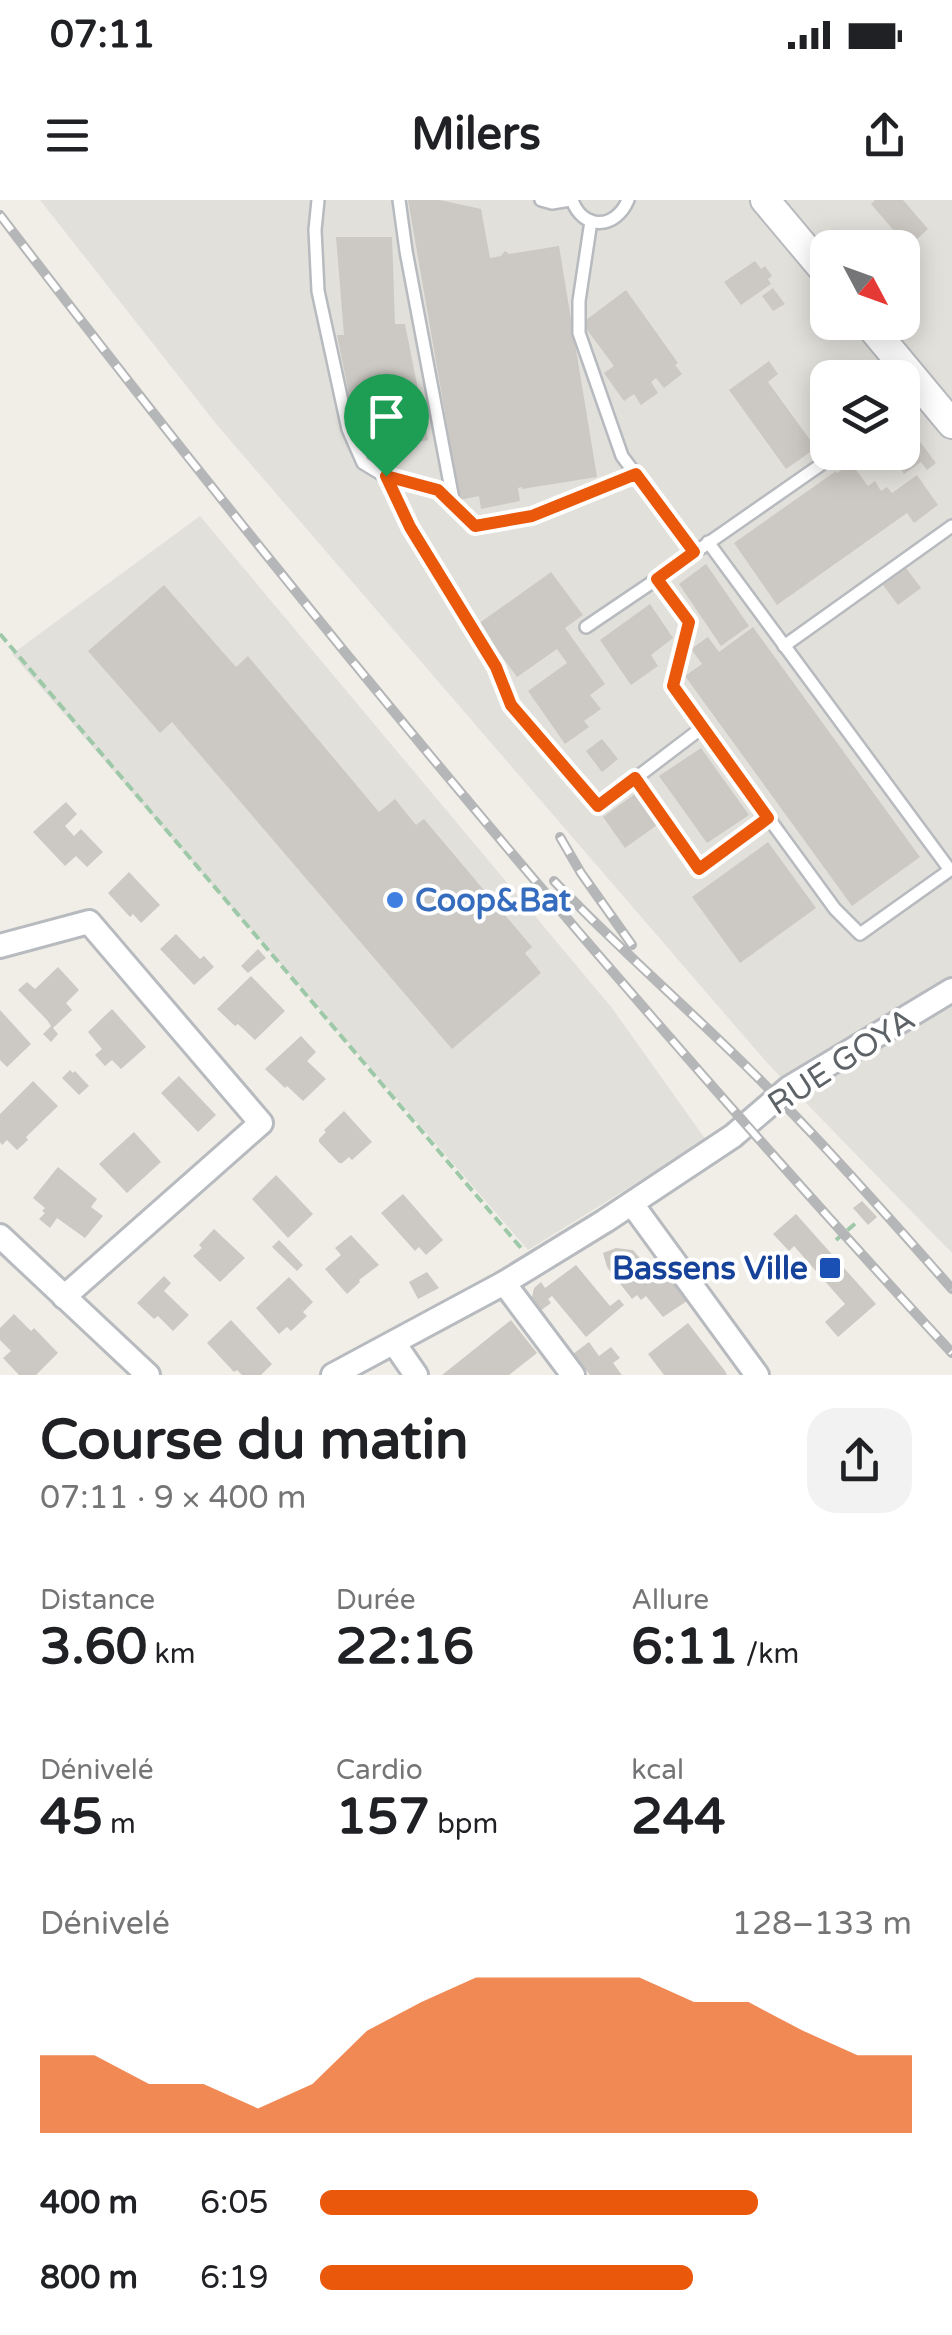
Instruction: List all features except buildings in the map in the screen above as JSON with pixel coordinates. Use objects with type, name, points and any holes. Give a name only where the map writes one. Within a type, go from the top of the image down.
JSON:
[{"type":"street","points":[[765,200],[810,254]]},
{"type":"street","points":[[882,340],[952,424]]},
{"type":"street","points":[[0,946],[89,922],[260,1122],[64,1298]]},
{"type":"street","name":"RUE GOYA","points":[[333,1375],[504,1283],[632,1204],[733,1136],[789,1088],[952,990]]},
{"type":"street","points":[[632,1204],[757,1375]]},
{"type":"street","points":[[4,1247],[148,1375]]},
{"type":"street","points":[[504,1283],[574,1375]]},
{"type":"street","points":[[394,1343],[416,1375]]},
{"type":"lane","points":[[318,200],[314,230],[318,291],[348,428],[363,462],[386,476],[438,490],[475,526],[532,516],[636,474]]},
{"type":"lane","points":[[399,200],[454,505]]},
{"type":"lane","points":[[541,200],[571,200],[580,214],[591,221],[606,222],[622,212],[628,200]]},
{"type":"lane","points":[[591,221],[579,301],[579,332],[622,456],[694,552]]},
{"type":"lane","points":[[586,627],[813,470]]},
{"type":"lane","points":[[386,476],[410,527],[496,667],[511,705],[598,806],[703,728]]},
{"type":"lane","points":[[784,646],[952,526]]},
{"type":"lane","points":[[657,579],[689,622],[673,686],[835,910],[860,934],[950,870],[708,542]]},
{"type":"lane","points":[[635,778],[699,869],[768,818]]},
{"type":"path","points":[[0,634],[534,1264]]},
{"type":"path","points":[[836,1240],[857,1222]]},
{"type":"shaded area","points":[[40,200],[952,200],[952,1253],[768,1064],[217,425]]},
{"type":"shaded area","points":[[200,516],[612,1008],[706,1140],[528,1250],[12,654]]},
{"type":"railway","points":[[0,215],[228,507],[463,795],[704,1077],[952,1353]]},
{"type":"railway","points":[[560,837],[632,945]]},
{"type":"railway","points":[[554,881],[773,1093],[952,1289]]},
{"type":"place","name":"Coop&Bat","points":[[395,900]]},
{"type":"place","name":"Bassens Ville","points":[[830,1268]]},
{"type":"route","points":[[636,474],[694,552],[657,579],[689,622],[673,686],[768,818],[699,869],[635,778],[598,806],[511,705],[496,667],[410,527],[386,476],[438,490],[475,526],[532,516],[636,474]]}]
